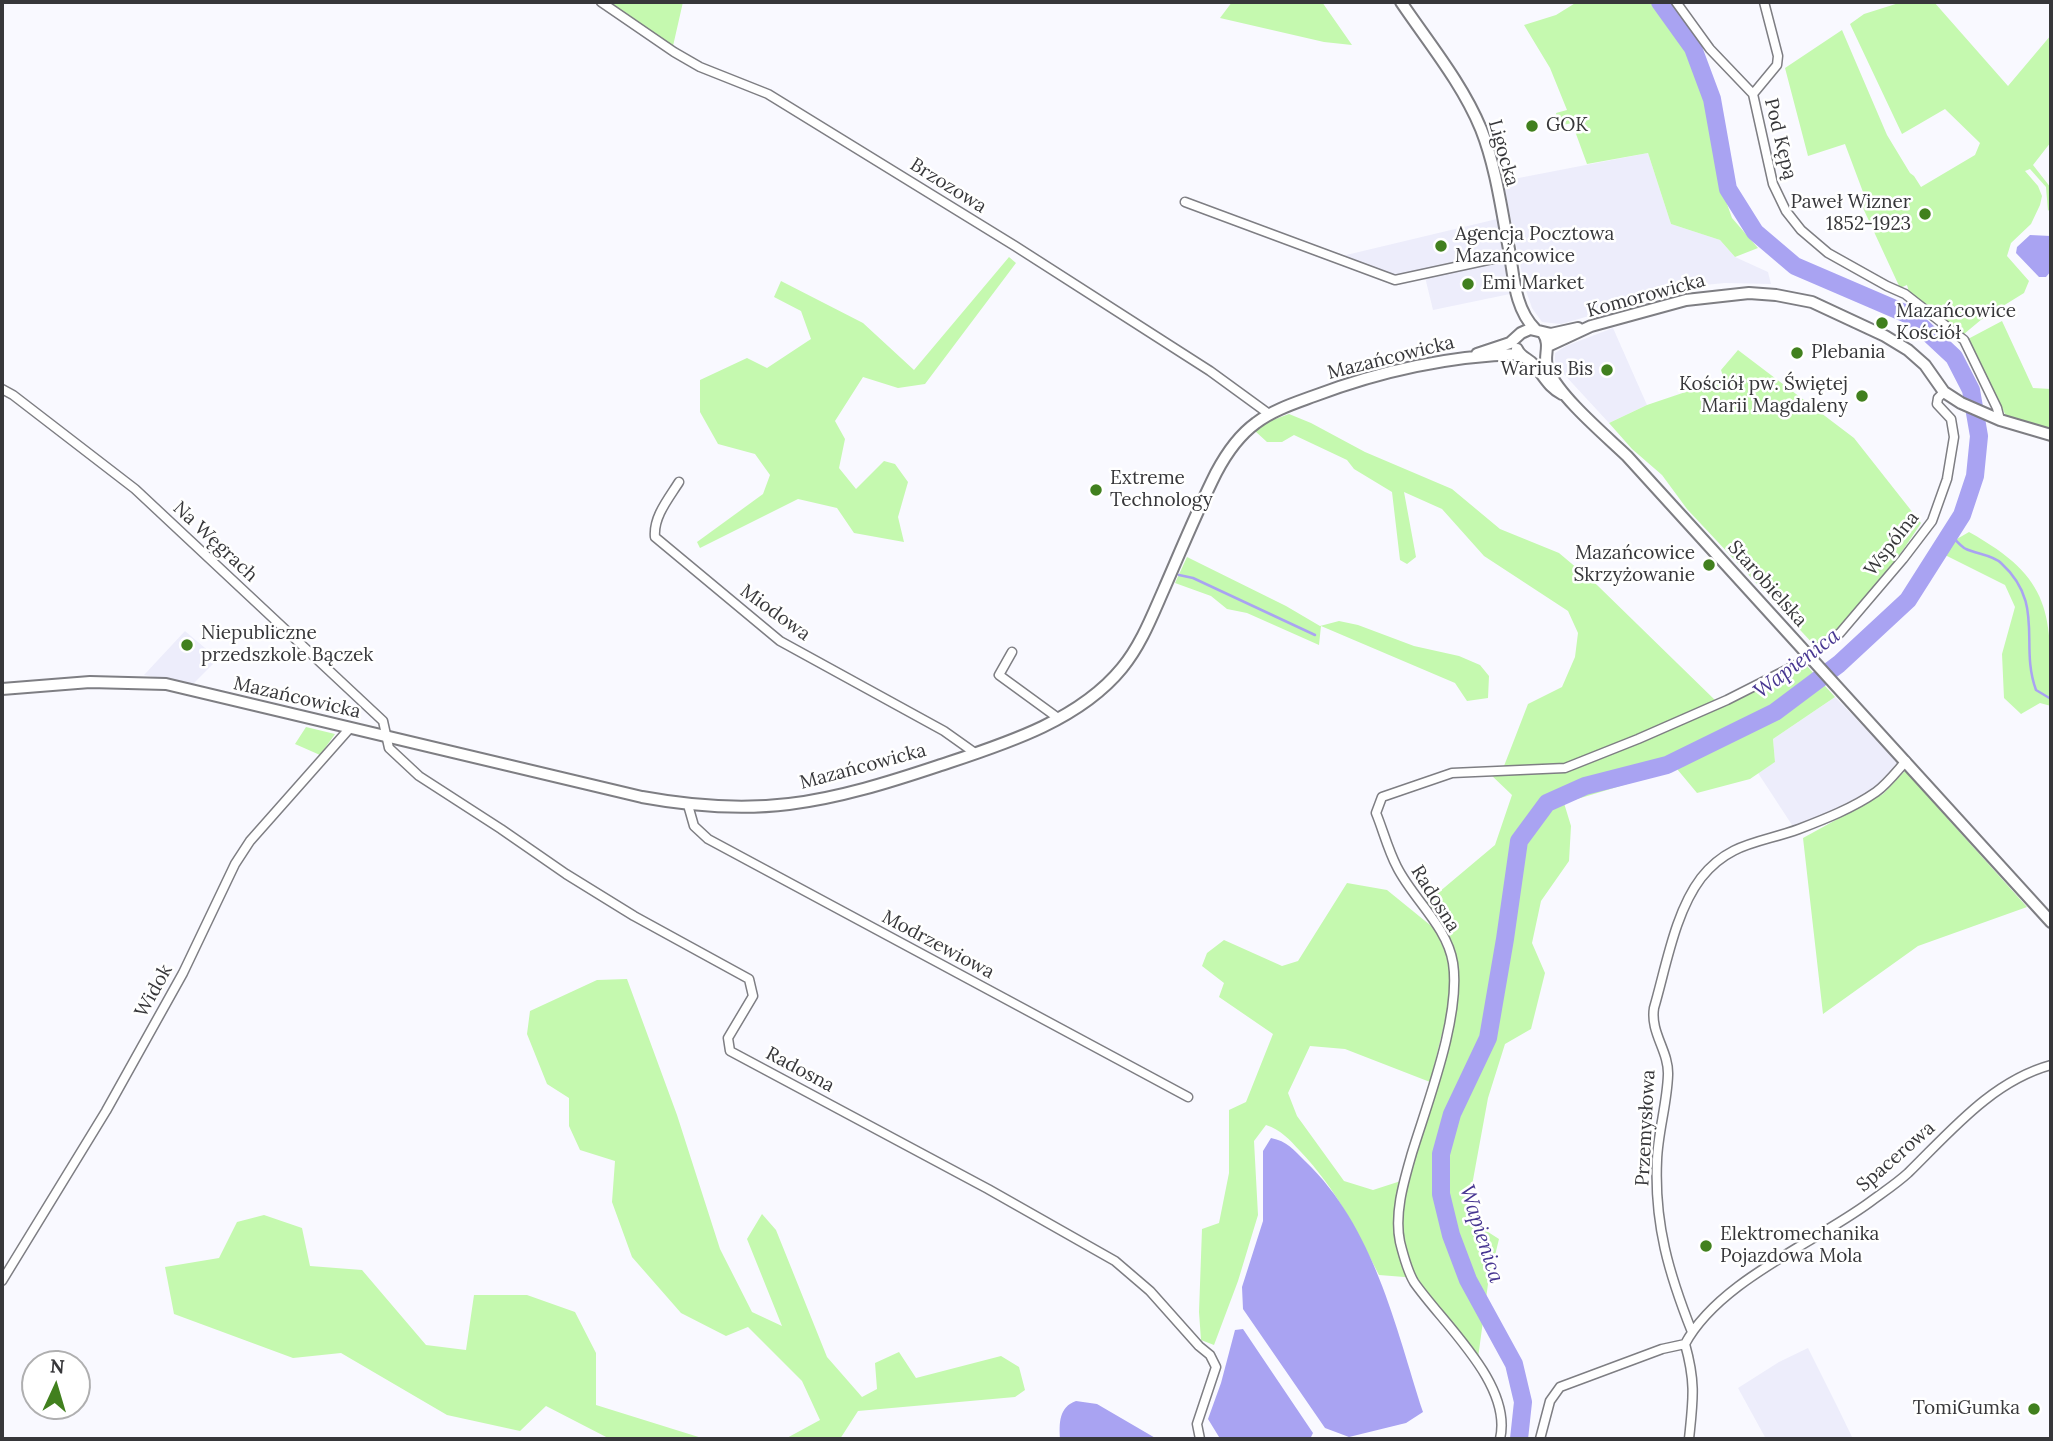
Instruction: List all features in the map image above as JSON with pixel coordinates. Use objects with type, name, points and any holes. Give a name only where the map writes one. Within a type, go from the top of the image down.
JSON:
[{"type":"street","name":"Brzozowa","points":[[601,2],[683,57],[700,67],[768,94],[1015,246],[1210,371],[1269,414]]},
{"type":"street","name":"Ligocka","points":[[1401,2],[1459,89],[1481,130],[1511,255],[1517,295],[1525,315],[1539,331]]},
{"type":"street","name":"Pod Kępą","points":[[1676,2],[1710,49],[1753,94],[1773,184],[1786,212],[1828,253],[1905,294],[1964,340],[1997,408],[1995,418]]},
{"type":"street","points":[[1753,94],[1777,65],[1778,56],[1764,2]]},
{"type":"street","points":[[1185,202],[1395,280],[1511,255]]},
{"type":"street","name":"Komorowicka","points":[[1547,350],[1591,326],[1686,300],[1749,293],[1796,298],[1812,302],[1859,323],[1908,350],[1925,365],[1944,392],[1961,403],[1995,418],[2051,435]]},
{"type":"street","points":[[1517,295],[1520,335],[1516,346],[1547,384],[1568,397]]},
{"type":"street","points":[[1471,356],[1510,343],[1520,335],[1591,326]]},
{"type":"street","points":[[1539,331],[1547,350],[1548,371],[1568,397]]},
{"type":"street","points":[[1524,357],[1538,359],[1547,350]]},
{"type":"street","name":"Mazańcowicka","points":[[2,689],[90,682],[166,684],[642,797],[688,805],[789,804],[832,796],[914,774],[1008,742],[1085,702],[1121,669],[1153,615],[1207,490],[1226,454],[1240,437],[1269,414],[1373,376],[1471,356],[1524,357]]},
{"type":"street","name":"Na Węgrach","points":[[2,389],[135,489],[383,721],[387,737]]},
{"type":"street","name":"Wspólna","points":[[1812,659],[1840,633],[1932,521],[1947,479],[1954,437],[1951,419],[1937,404],[1938,398],[1944,392]]},
{"type":"street","name":"Starobielska","points":[[1568,397],[1627,456],[2051,922]]},
{"type":"street","name":"Miodowa","points":[[679,482],[659,514],[654,527],[654,537],[780,641],[944,731],[975,753]]},
{"type":"street","points":[[1012,652],[999,675],[1058,718]]},
{"type":"street","name":"Radosna","points":[[1500,1439],[1504,1425],[1495,1391],[1464,1345],[1413,1279],[1400,1240],[1401,1193],[1444,1043],[1455,993],[1452,960],[1438,927],[1397,867],[1376,813],[1382,797],[1452,773],[1565,768],[1727,700],[1812,659]]},
{"type":"street","name":"Widok","points":[[2,1281],[106,1111],[183,973],[235,864],[250,841],[350,728]]},
{"type":"street","name":"Radosna","points":[[387,737],[389,748],[419,776],[634,916],[748,979],[753,996],[728,1038],[730,1051],[988,1189],[1115,1261],[1150,1291],[1210,1355],[1216,1367],[1197,1424],[1200,1439]]},
{"type":"street","name":"Przemysłowa","points":[[1692,1332],[1670,1275],[1659,1221],[1657,1161],[1668,1074],[1666,1058],[1653,1024],[1654,1008],[1681,916],[1700,879],[1726,855],[1740,847],[1797,830],[1838,813],[1878,791],[1906,761]]},
{"type":"street","name":"Modrzewiowa","points":[[688,805],[694,826],[708,839],[1188,1097]]},
{"type":"street","name":"Spacerowa","points":[[1685,1344],[1709,1310],[1769,1266],[1867,1204],[1905,1175],[1966,1115],[2028,1072],[2051,1065]]},
{"type":"street","points":[[1540,1439],[1550,1401],[1560,1387],[1662,1349],[1685,1344],[1693,1371],[1694,1394],[1689,1439]]},
{"type":"shaded area","points":[[1648,153],[1671,224],[1720,240],[1735,257],[1768,272],[1771,284],[1725,283],[1694,286],[1561,324],[1542,322],[1532,308],[1525,288],[1503,181]]},
{"type":"shaded area","points":[[1497,219],[1504,252],[1396,277],[1342,256]]},
{"type":"shaded area","points":[[2030,235],[2051,236],[2051,271],[2046,277],[2039,277],[2016,253],[2017,247]]},
{"type":"shaded area","points":[[1507,259],[1510,294],[1433,310],[1425,277]]},
{"type":"shaded area","points":[[1613,328],[1647,405],[1609,423],[1561,371],[1555,361],[1555,353]]},
{"type":"shaded area","name":"Niepubliczne przedszkole Bączek","points":[[185,631],[218,659],[193,684],[144,675]]},
{"type":"shaded area","points":[[1835,697],[1899,763],[1876,788],[1837,811],[1794,828],[1758,773],[1775,762],[1773,739]]},
{"type":"shaded area","points":[[1271,1138],[1282,1141],[1294,1150],[1329,1187],[1365,1246],[1392,1312],[1423,1412],[1406,1423],[1349,1437],[1325,1428],[1243,1309],[1242,1287],[1263,1221],[1263,1151]]},
{"type":"shaded area","points":[[1243,1329],[1313,1433],[1310,1439],[1219,1437],[1208,1419],[1235,1330]]},
{"type":"shaded area","points":[[1808,1348],[1853,1439],[1766,1439],[1738,1388],[1779,1362]]},
{"type":"shaded area","points":[[1076,1401],[1097,1404],[1157,1439],[1060,1439],[1063,1411]]},
{"type":"green space","points":[[607,2],[683,2],[673,46],[644,29]]},
{"type":"green space","points":[[1232,2],[1322,2],[1352,45],[1324,42],[1220,18]]},
{"type":"green space","points":[[1577,2],[1650,2],[1679,38],[1701,85],[1713,131],[1720,184],[1732,218],[1758,248],[1735,257],[1720,240],[1671,224],[1648,153],[1587,164],[1572,123],[1559,126],[1556,113],[1567,110],[1550,68],[1524,25],[1556,15]]},
{"type":"green space","points":[[1902,2],[1934,2],[2008,86],[2051,35],[2051,142],[2033,165],[2051,188],[2051,207],[2048,211],[2046,187],[2030,169],[2025,171],[2038,186],[2042,196],[2031,224],[2011,243],[2007,256],[2029,281],[2024,293],[1982,319],[1964,334],[1909,292],[1907,285],[1900,288],[1857,195],[1863,192],[1845,144],[1808,156],[1785,68],[1842,30],[1887,135],[1921,187],[1975,155],[1980,143],[1945,109],[1902,134],[1850,24],[1864,14]]},
{"type":"green space","points":[[1009,257],[1016,263],[925,384],[898,388],[863,377],[835,421],[845,439],[839,468],[856,489],[884,461],[895,464],[908,482],[898,517],[904,542],[854,533],[837,508],[798,499],[700,548],[697,542],[763,494],[770,475],[755,454],[718,444],[700,412],[700,380],[747,358],[767,368],[811,339],[801,311],[774,297],[781,281],[863,323],[914,370]]},
{"type":"green space","points":[[2002,321],[2033,388],[2051,389],[2051,429],[2034,427],[2007,418],[1968,339]]},
{"type":"green space","points":[[1738,350],[1854,438],[1921,523],[1873,589],[1846,620],[1816,647],[1687,509],[1662,475],[1632,449],[1609,423],[1647,405],[1724,379],[1721,370]]},
{"type":"green space","points":[[1289,414],[1365,452],[1452,489],[1500,529],[1559,553],[1597,585],[1717,702],[1564,765],[1504,766],[1528,704],[1562,687],[1575,657],[1578,633],[1568,611],[1484,556],[1442,509],[1404,492],[1416,557],[1407,564],[1400,560],[1392,492],[1354,469],[1347,460],[1294,435],[1282,442],[1267,442],[1255,431],[1270,421]]},
{"type":"green space","points":[[1969,532],[1997,549],[2017,566],[2032,583],[2041,601],[2050,646],[2051,706],[2040,703],[2021,714],[2004,698],[2002,654],[2015,607],[2005,585],[1945,555],[1950,543]]},
{"type":"green space","points":[[1187,557],[1320,626],[1339,621],[1358,625],[1414,646],[1459,656],[1480,665],[1489,676],[1488,698],[1467,701],[1455,683],[1321,626],[1319,645],[1247,613],[1227,609],[1211,596],[1175,583]]},
{"type":"green space","points":[[1807,666],[1835,697],[1773,739],[1775,762],[1750,779],[1697,793],[1677,769],[1564,803],[1571,826],[1569,861],[1541,901],[1532,943],[1545,973],[1531,1029],[1505,1044],[1488,1098],[1466,1218],[1499,1239],[1488,1284],[1478,1358],[1417,1278],[1379,1275],[1325,1180],[1288,1139],[1266,1125],[1254,1141],[1258,1215],[1238,1281],[1214,1345],[1201,1340],[1199,1312],[1202,1229],[1219,1223],[1229,1173],[1229,1110],[1246,1102],[1273,1034],[1219,997],[1224,983],[1202,966],[1207,953],[1224,940],[1282,966],[1298,961],[1347,883],[1387,890],[1435,929],[1449,961],[1452,992],[1455,960],[1426,903],[1495,845],[1512,795],[1490,774],[1565,770],[1730,704]],"holes":[[[1452,994],[1447,1044],[1410,1178],[1373,1190],[1344,1181],[1297,1116],[1288,1093],[1310,1046],[1345,1049],[1430,1082]]]},
{"type":"green space","points":[[306,727],[335,734],[320,755],[295,744]]},
{"type":"green space","points":[[1905,771],[2027,907],[1918,946],[1823,1014],[1803,838],[1883,794]]},
{"type":"green space","points":[[627,979],[677,1115],[720,1249],[752,1312],[782,1326],[747,1239],[762,1214],[776,1230],[827,1357],[862,1397],[877,1389],[875,1363],[899,1352],[916,1378],[1001,1356],[1019,1367],[1025,1390],[1015,1397],[858,1411],[840,1439],[785,1439],[820,1420],[802,1381],[748,1327],[726,1336],[681,1313],[632,1257],[612,1202],[615,1161],[580,1150],[569,1126],[569,1098],[547,1084],[527,1034],[530,1011],[597,980]]},
{"type":"green space","points":[[264,1215],[302,1228],[310,1266],[362,1270],[426,1345],[466,1350],[474,1295],[527,1295],[575,1312],[596,1353],[596,1405],[705,1439],[610,1439],[546,1406],[520,1431],[447,1415],[341,1353],[293,1358],[174,1314],[165,1267],[219,1258],[237,1222]]},
{"type":"waterway","name":"Wapienica","points":[[1519,1439],[1523,1402],[1514,1364],[1468,1280],[1451,1235],[1441,1194],[1441,1154],[1452,1114],[1488,1038],[1519,841],[1547,803],[1585,786],[1667,765],[1775,712],[1839,664],[1908,600],[1962,515],[1975,476],[1979,436],[1971,390],[1954,357],[1909,315],[1795,266],[1755,232],[1728,189],[1712,99],[1693,48],[1660,2]]},
{"type":"waterway","points":[[1950,534],[1966,549],[1998,560],[2015,578],[2027,609],[2031,673],[2036,690],[2051,699]]},
{"type":"waterway","points":[[1179,575],[1193,578],[1315,635]]},
{"type":"place","name":"GOK","points":[[1532,126]]},
{"type":"place","name":"Paweł Wizner 1852-1923","points":[[1925,214]]},
{"type":"place","name":"Agencja Pocztowa Mazańcowice","points":[[1441,246]]},
{"type":"place","name":"Emi Market","points":[[1468,284]]},
{"type":"place","name":"Mazańcowice Kościół","points":[[1882,323]]},
{"type":"place","name":"Plebania","points":[[1797,353]]},
{"type":"place","name":"Warius Bis","points":[[1607,370]]},
{"type":"place","name":"Kościół pw. Świętej Marii Magdaleny","points":[[1862,396]]},
{"type":"place","name":"Extreme Technology","points":[[1096,490]]},
{"type":"place","name":"Mazańcowice Skrzyżowanie","points":[[1709,565]]},
{"type":"place","name":"Niepubliczne przedszkole Bączek","points":[[187,645]]},
{"type":"place","name":"Elektromechanika Pojazdowa Mola","points":[[1706,1246]]},
{"type":"place","name":"TomiGumka","points":[[2034,1409]]}]
